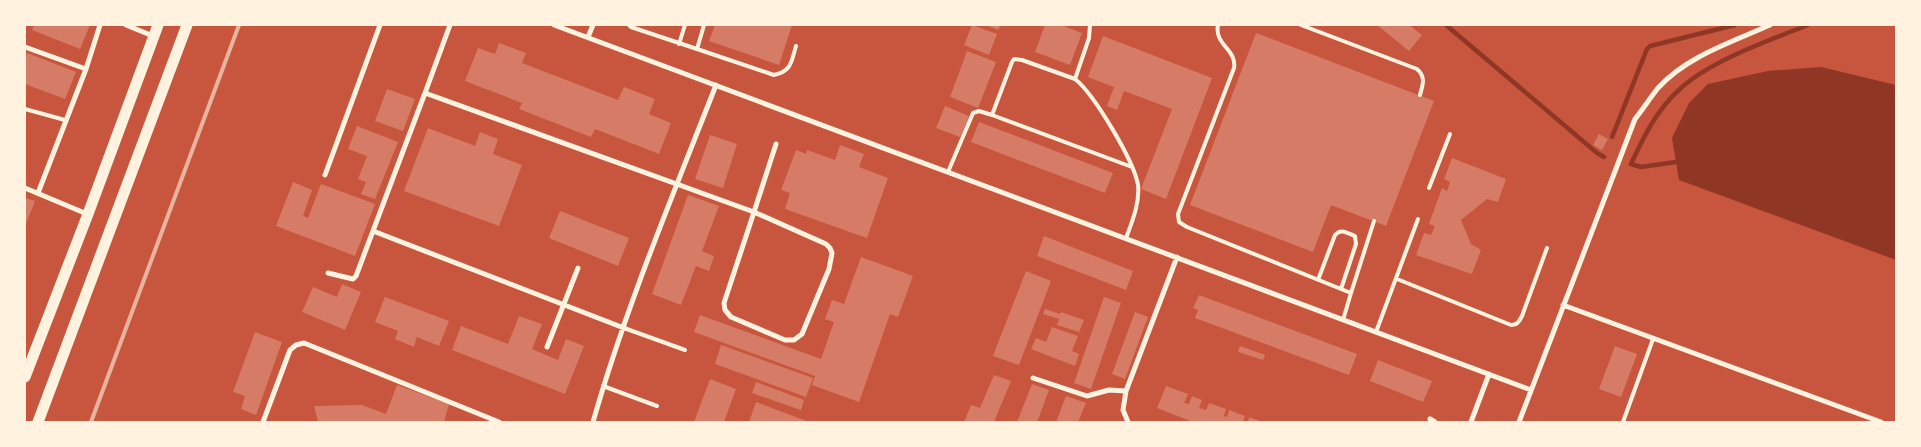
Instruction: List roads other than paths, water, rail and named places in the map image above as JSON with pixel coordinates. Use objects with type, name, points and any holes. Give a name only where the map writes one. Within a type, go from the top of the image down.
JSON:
[{"type":"highway","points":[[38,422],[187,25]]},
{"type":"highway","points":[[25,377],[156,31]]},
{"type":"street","points":[[38,193],[86,69],[100,25]]},
{"type":"street","points":[[126,25],[156,31]]},
{"type":"street","points":[[325,174],[380,25]]},
{"type":"street","points":[[328,273],[353,279],[373,231],[450,25]]},
{"type":"street","points":[[554,25],[1532,390]]},
{"type":"street","points":[[588,37],[593,25]]},
{"type":"street","points":[[1519,422],[1635,119],[1659,88],[1687,64],[1770,25]]},
{"type":"street","points":[[25,47],[86,69]]},
{"type":"street","points":[[593,422],[603,386],[624,328],[676,186],[716,85]]},
{"type":"street","points":[[425,93],[676,186],[754,212],[826,244],[832,253],[829,268],[802,334],[794,340],[785,340],[731,318],[725,310],[724,303],[754,212],[776,144]]},
{"type":"street","points":[[25,188],[88,214]]},
{"type":"street","points":[[373,231],[624,328]]},
{"type":"street","points":[[1128,422],[1123,410],[1126,392],[1177,257]]},
{"type":"street","points":[[547,347],[578,268]]},
{"type":"street","points":[[1563,305],[1881,422]]},
{"type":"street","points":[[263,422],[290,350],[296,345],[304,343],[499,422]]},
{"type":"street","points":[[1471,422],[1489,374]]},
{"type":"street","points":[[1032,378],[1087,396],[1109,390],[1126,392]]},
{"type":"lane","points":[[629,25],[679,44],[774,75],[785,73],[790,67],[796,46]]},
{"type":"lane","points":[[679,44],[684,25]]},
{"type":"lane","points":[[697,49],[704,25]]},
{"type":"lane","points":[[1075,79],[1089,38],[1090,25]]},
{"type":"lane","points":[[1218,25],[1217,33],[1219,39],[1233,56],[1235,61],[1234,68],[1178,214],[1179,222],[1187,227],[1351,293]]},
{"type":"lane","points":[[1301,25],[1417,69],[1422,74],[1424,82],[1420,95]]},
{"type":"lane","points":[[992,115],[1014,59],[1022,60],[1075,79],[1084,86],[1136,177],[1138,193],[1133,218],[1126,238]]},
{"type":"lane","points":[[25,109],[65,120]]},
{"type":"lane","points":[[948,172],[973,113],[979,111],[1132,167]]},
{"type":"lane","points":[[1429,188],[1450,134]]},
{"type":"lane","points":[[1376,332],[1418,219]]},
{"type":"lane","points":[[1343,320],[1374,221]]},
{"type":"lane","points":[[1318,280],[1335,235],[1341,231],[1355,236],[1356,244],[1341,289]]},
{"type":"lane","points":[[1397,279],[1515,325],[1522,316],[1547,248]]},
{"type":"lane","points":[[624,328],[685,350]]},
{"type":"lane","points":[[1623,422],[1653,339]]},
{"type":"lane","points":[[603,386],[657,406]]},
{"type":"waterway","points":[[1446,25],[1604,157]]},
{"type":"waterway","points":[[1612,137],[1647,49],[1650,46],[1735,25]]},
{"type":"waterway","points":[[1676,162],[1641,167],[1631,164],[1652,123],[1672,96],[1693,78],[1724,60],[1808,25]]},
{"type":"railway","points":[[91,422],[239,25]]}]
